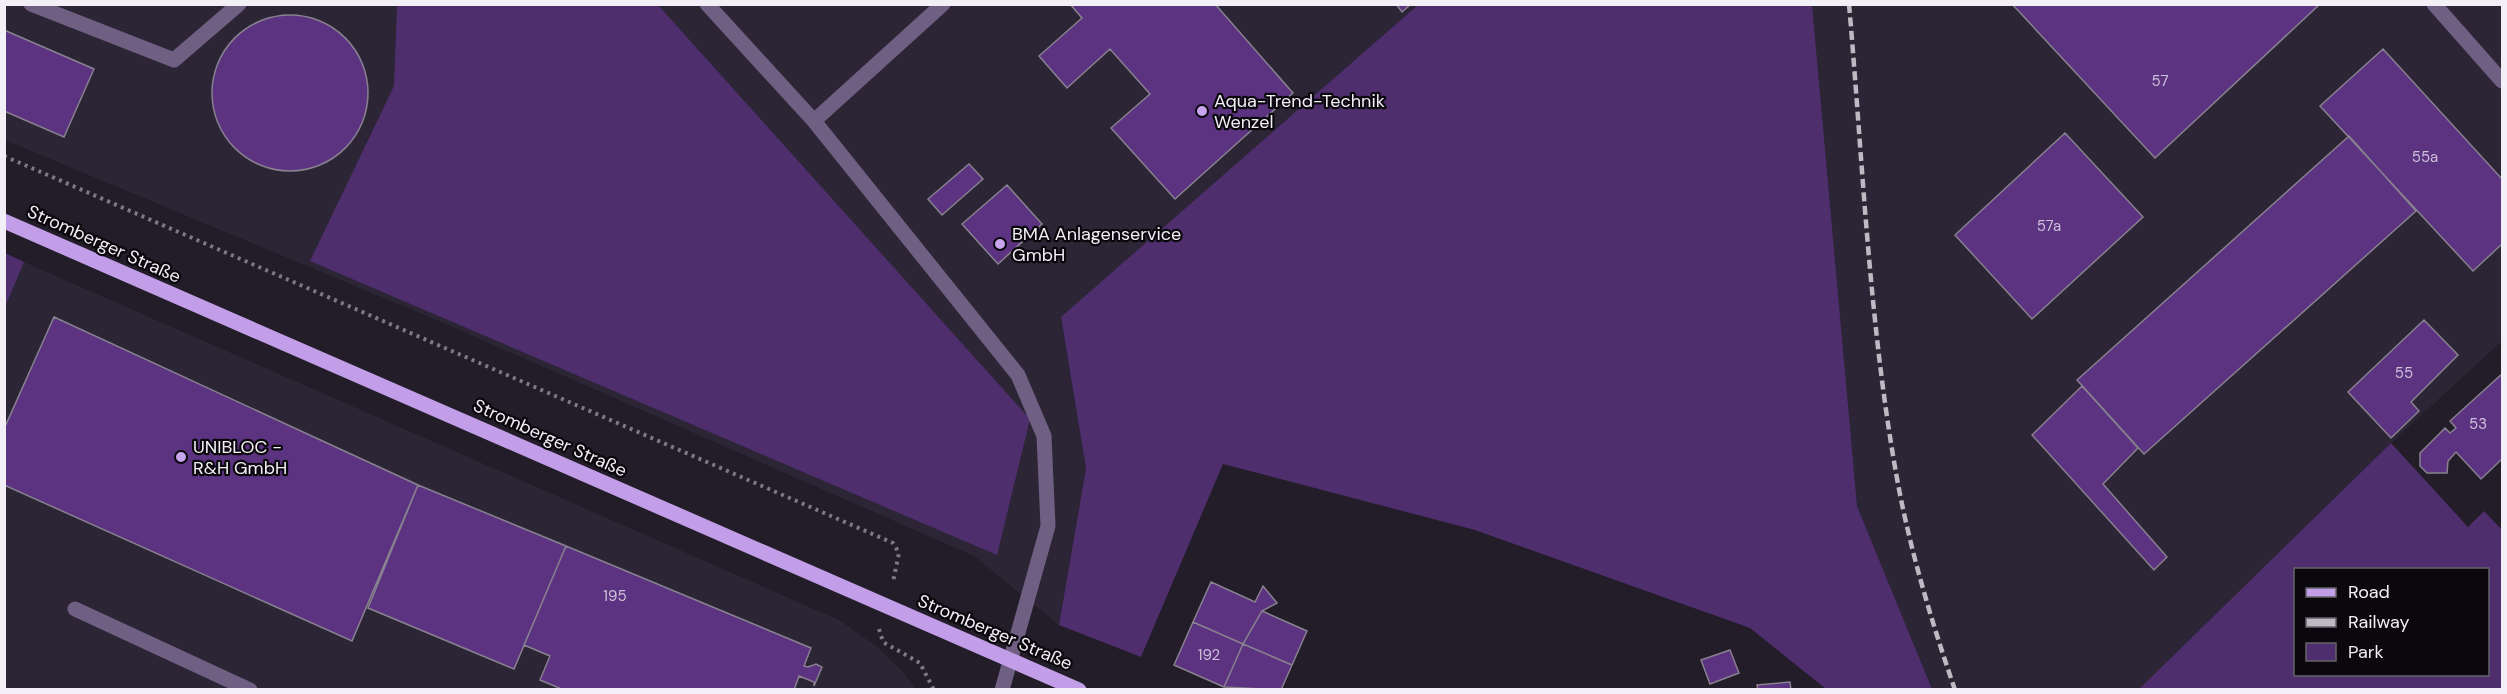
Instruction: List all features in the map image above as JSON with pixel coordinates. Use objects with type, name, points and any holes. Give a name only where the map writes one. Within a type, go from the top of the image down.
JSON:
[{"type":"main road","name":"Stromberger Straße","points":[[4,222],[1079,690]]},
{"type":"street","points":[[31,4],[174,60],[239,4]]},
{"type":"street","points":[[706,4],[814,121],[1017,375],[1044,436],[1048,526],[1002,690]]},
{"type":"street","points":[[814,121],[943,4]]},
{"type":"street","points":[[2434,4],[2502,81]]},
{"type":"street","points":[[75,609],[250,690]]},
{"type":"path","points":[[4,156],[893,543],[899,553],[878,633],[883,642],[920,663],[934,690]]},
{"type":"shaded area","points":[[4,5],[2502,5],[2502,341],[2391,443],[2139,689],[1932,689],[1857,506],[1061,317],[1086,467],[1059,625],[974,556],[432,318],[5,140]]},
{"type":"shaded area","points":[[24,262],[839,620],[876,646],[903,672],[916,689],[5,690],[4,307]]},
{"type":"green space","points":[[1419,4],[1812,5],[1857,506],[1932,689],[1826,689],[1750,628],[1475,530],[1223,464],[1141,657],[1059,625],[1086,468],[1061,317]]},
{"type":"green space","points":[[397,5],[658,5],[1030,419],[997,555],[310,261],[394,86]]},
{"type":"green space","points":[[5,253],[24,262],[5,307]]},
{"type":"green space","points":[[2391,443],[2468,527],[2484,511],[2502,530],[2502,689],[2139,689]]},
{"type":"building","name":"Aqua-Trend-Technik Wenzel","points":[[1070,4],[1215,4],[1293,93],[1175,199],[1111,128],[1150,94],[1110,49],[1067,88],[1039,56],[1082,18]]},
{"type":"building","points":[[1396,4],[1411,4],[1402,12]]},
{"type":"building","points":[[2012,4],[2320,4],[2155,158]]},
{"type":"building","points":[[290,15],[320,21],[345,38],[362,63],[368,93],[362,123],[345,148],[320,165],[290,171],[260,165],[235,148],[218,123],[212,93],[218,63],[235,38],[260,21]]},
{"type":"building","points":[[4,30],[94,69],[64,137],[4,111]]},
{"type":"building","points":[[2383,49],[2502,179],[2502,244],[2473,271],[2320,106]]},
{"type":"building","points":[[2065,133],[2143,217],[2032,319],[1955,235]]},
{"type":"building","points":[[2349,136],[2416,211],[2144,454],[2077,380]]},
{"type":"building","points":[[969,164],[983,179],[942,215],[928,199]]},
{"type":"building","name":"BMA Anlagenservice GmbH","points":[[1007,185],[1042,224],[998,264],[962,224]]},
{"type":"building","name":"UNIBLOC - R&H GmbH","points":[[54,317],[418,485],[352,641],[4,485],[4,429]]},
{"type":"building","points":[[2424,320],[2458,355],[2411,402],[2419,411],[2391,438],[2348,392]]},
{"type":"building","points":[[2502,374],[2502,459],[2481,479],[2456,452],[2448,461],[2447,473],[2427,473],[2420,466],[2420,453],[2445,428],[2450,433],[2456,428],[2450,421]]},
{"type":"building","points":[[2082,386],[2138,448],[2103,484],[2167,557],[2154,570],[2032,435]]},
{"type":"building","points":[[418,485],[566,546],[514,669],[368,608]]},
{"type":"building","points":[[566,546],[811,648],[804,666],[816,664],[822,667],[814,686],[814,682],[799,676],[794,690],[564,690],[540,680],[550,656],[524,645]]},
{"type":"building","points":[[1211,582],[1255,602],[1263,586],[1277,603],[1262,611],[1243,644],[1193,622]]},
{"type":"building","points":[[1262,611],[1307,631],[1292,665],[1243,644]]},
{"type":"building","points":[[1193,622],[1243,644],[1224,687],[1174,665]]},
{"type":"building","points":[[1243,644],[1292,665],[1281,690],[1224,687]]},
{"type":"building","points":[[1730,650],[1739,673],[1710,684],[1701,660]]},
{"type":"building","points":[[1790,682],[1791,690],[1758,690],[1757,685]]},
{"type":"railway","points":[[1849,4],[1873,305],[1888,425],[1903,510],[1916,562],[1955,690]]},
{"type":"place","name":"Aqua-Trend-Technik Wenzel","points":[[1202,111]]},
{"type":"place","name":"BMA Anlagenservice GmbH","points":[[1000,244]]},
{"type":"place","name":"UNIBLOC - R&H GmbH","points":[[181,457]]}]
